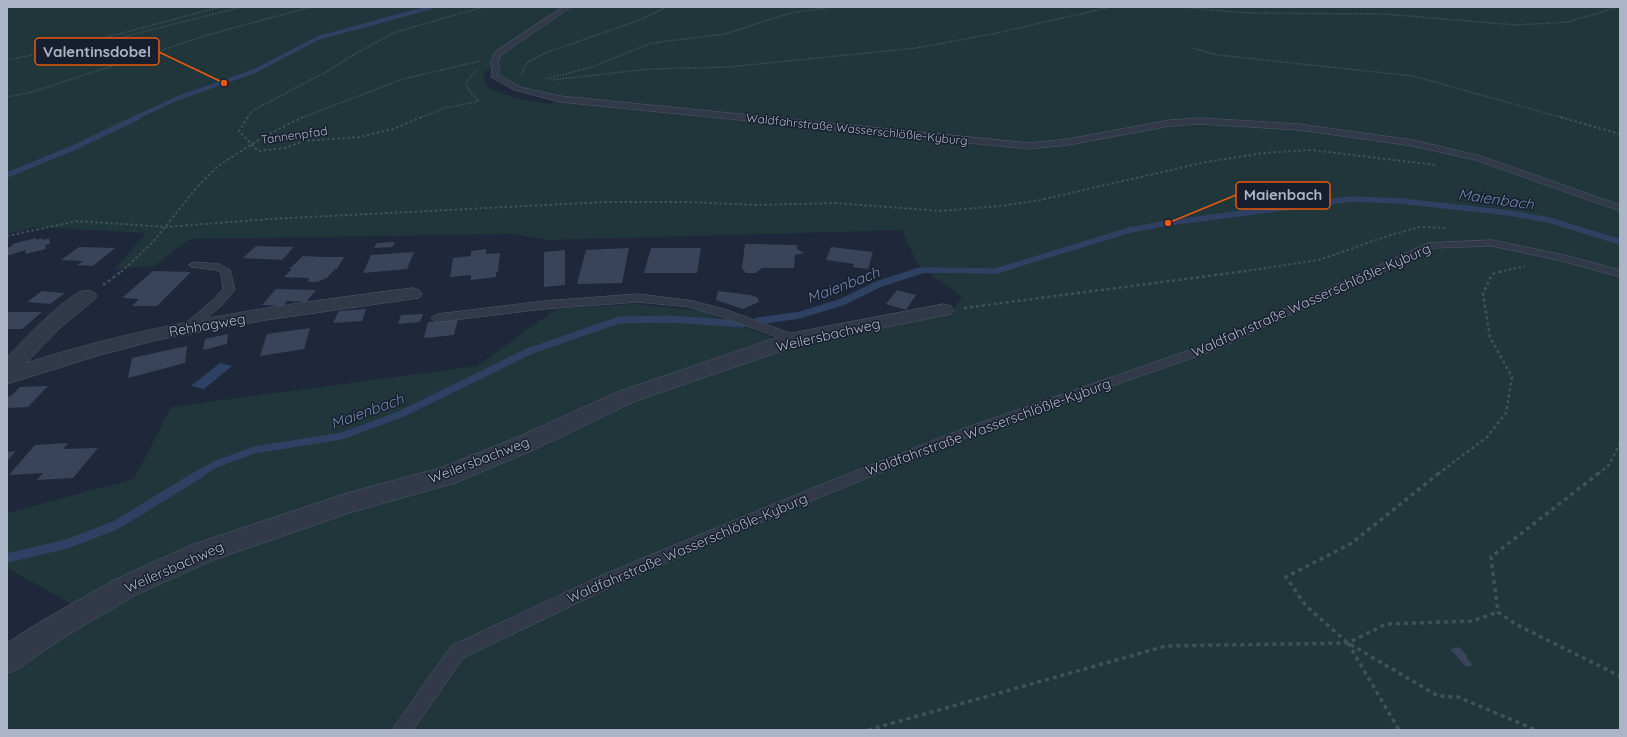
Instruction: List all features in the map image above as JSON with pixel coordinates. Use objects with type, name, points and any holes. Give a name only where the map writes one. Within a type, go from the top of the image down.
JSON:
[{"type":"street","name":"Rehhagweg","points":[[7,377],[49,363],[187,328],[327,305],[412,294]]},
{"type":"street","points":[[7,369],[54,323],[87,296]]},
{"type":"street","name":"Weilersbachweg","points":[[7,659],[53,628],[124,588],[201,553],[347,503],[446,476],[522,444],[628,396],[794,339],[944,310]]},
{"type":"lane","points":[[494,63],[498,54],[568,7]]},
{"type":"lane","name":"Waldfahrstraße Wasserschlößle-Kyburg","points":[[494,63],[496,68],[494,75],[511,88],[526,93],[560,99],[1029,146],[1075,141],[1170,123],[1200,121],[1300,127],[1413,143],[1478,158],[1620,208]]},
{"type":"lane","name":"Waldfahrstraße Wasserschlößle-Kyburg","points":[[402,730],[457,652],[613,578],[825,489],[970,431],[1211,347],[1387,267],[1405,256],[1432,245],[1492,243],[1564,258],[1620,274]]},
{"type":"lane","points":[[187,328],[217,303],[229,290],[226,272],[219,267],[194,265]]},
{"type":"lane","points":[[437,318],[544,305],[638,298],[690,304],[726,314],[794,339]]},
{"type":"path","points":[[58,50],[220,7]]},
{"type":"path","points":[[7,61],[123,37],[242,7]]},
{"type":"path","points":[[7,97],[46,88],[211,34],[311,7]]},
{"type":"path","name":"Tannenpfad","points":[[483,7],[396,32],[358,52],[326,72],[252,111],[239,131],[243,139],[252,143],[258,151],[285,148],[304,141],[359,137],[392,129],[445,108],[479,101],[470,92],[466,84],[470,77],[480,69],[494,63]]},
{"type":"path","points":[[511,88],[528,62],[535,57],[637,21],[667,7]]},
{"type":"path","points":[[511,88],[589,68],[652,43],[725,34],[790,13],[833,7]]},
{"type":"path","points":[[511,88],[576,76],[729,67],[923,47],[992,34],[1035,23],[1098,11],[1111,7]]},
{"type":"path","points":[[1180,7],[1222,13],[1393,14],[1478,23],[1539,24],[1570,21],[1618,7]]},
{"type":"path","points":[[1192,48],[1218,55],[1413,76],[1620,134]]},
{"type":"path","points":[[87,296],[114,278],[146,249],[166,227],[188,196],[218,166],[252,143],[310,114],[367,92],[412,76],[476,62],[498,54]]},
{"type":"path","points":[[7,236],[62,223],[77,222],[166,227],[269,219],[606,202],[686,202],[757,205],[835,203],[941,211],[1001,206],[1040,200],[1206,162],[1264,152],[1303,150],[1441,167]]},
{"type":"path","points":[[944,310],[1203,278],[1319,260],[1405,231],[1420,228],[1451,228]]},
{"type":"path","points":[[1528,266],[1492,274],[1483,294],[1490,337],[1512,377],[1506,413],[1487,438],[1428,481],[1352,543],[1286,577],[1306,606],[1348,643],[1438,696],[1458,696],[1536,730]]},
{"type":"path","points":[[1620,443],[1610,465],[1491,557],[1498,612],[1517,625],[1620,676]]},
{"type":"path","points":[[868,730],[1166,646],[1348,643],[1386,624],[1472,622],[1498,612]]},
{"type":"path","points":[[1348,643],[1399,730]]},
{"type":"green space","points":[[7,7],[1620,7],[1620,730],[7,730],[7,649],[72,604],[7,568],[7,513],[134,479],[171,407],[477,366],[556,309],[636,304],[698,310],[798,347],[950,314],[962,297],[918,265],[902,230],[549,240],[515,234],[191,239],[154,266],[115,269],[146,233],[34,227],[7,234]],"holes":[[[496,68],[494,75],[526,93],[559,99],[551,104],[516,98],[492,90],[486,84],[483,72]]]},
{"type":"water","points":[[220,363],[232,366],[204,389],[191,386]]},
{"type":"building","points":[[36,238],[36,240],[42,238],[43,240],[49,238],[50,244],[45,245],[46,249],[26,254],[25,250],[7,256],[7,248],[12,246],[12,244]]},
{"type":"building","points":[[395,242],[392,247],[374,248],[377,243]]},
{"type":"building","points":[[745,244],[797,245],[797,249],[804,253],[795,255],[794,268],[762,268],[756,273],[746,273],[742,268]]},
{"type":"building","points":[[256,246],[294,247],[282,260],[243,258]]},
{"type":"building","points":[[79,247],[115,248],[93,266],[77,265],[83,261],[61,260]]},
{"type":"building","points":[[831,247],[873,252],[868,269],[853,267],[854,264],[826,260]]},
{"type":"building","points":[[629,248],[622,283],[577,284],[586,250]]},
{"type":"building","points":[[651,248],[701,248],[697,273],[644,273]]},
{"type":"building","points":[[486,249],[486,254],[500,253],[496,277],[471,280],[471,275],[450,277],[453,258],[471,256],[471,251]]},
{"type":"building","points":[[565,250],[565,285],[544,287],[544,252]]},
{"type":"building","points":[[414,252],[407,269],[363,273],[371,255]]},
{"type":"building","points":[[303,256],[344,257],[337,269],[335,269],[327,278],[317,282],[308,282],[309,278],[284,277],[292,269],[289,269]]},
{"type":"building","points":[[153,271],[191,272],[157,306],[132,306],[139,299],[122,298]]},
{"type":"building","points":[[276,289],[316,290],[306,302],[287,301],[283,306],[262,305]]},
{"type":"building","points":[[897,290],[916,295],[906,310],[886,304]]},
{"type":"building","points":[[42,291],[65,293],[50,304],[27,302]]},
{"type":"building","points":[[718,291],[750,295],[757,297],[759,302],[743,309],[716,300]]},
{"type":"building","points":[[366,309],[362,321],[333,323],[339,311]]},
{"type":"building","points":[[7,312],[42,312],[22,329],[7,329]]},
{"type":"building","points":[[423,314],[420,322],[398,324],[401,315]]},
{"type":"building","points":[[458,319],[454,335],[424,338],[428,322]]},
{"type":"building","points":[[310,328],[304,349],[260,356],[267,334]]},
{"type":"building","points":[[228,334],[227,344],[203,350],[205,339]]},
{"type":"building","points":[[187,346],[185,363],[128,378],[132,358]]},
{"type":"building","points":[[48,386],[28,407],[7,408],[7,397],[12,395],[20,387]]},
{"type":"building","points":[[68,443],[63,449],[98,448],[73,478],[37,480],[43,473],[9,475],[35,445]]},
{"type":"building","points":[[16,451],[7,461],[7,452]]},
{"type":"building","points":[[1459,647],[1473,665],[1466,667],[1450,649]]},
{"type":"waterway","points":[[135,118],[178,98],[255,71],[318,38],[432,7]]},
{"type":"waterway","points":[[7,175],[71,149],[138,117]]},
{"type":"waterway","name":"Maienbach","points":[[916,272],[923,270],[996,271],[1130,230],[1168,223],[1351,199],[1401,201],[1510,213],[1549,220],[1620,242]]},
{"type":"waterway","name":"Maienbach","points":[[758,321],[800,315],[842,302],[879,284],[919,271]]},
{"type":"waterway","name":"Maienbach","points":[[199,474],[214,465],[254,450],[342,436],[401,414],[530,351],[619,320],[669,319],[743,324]]},
{"type":"waterway","name":"Maienbach","points":[[7,558],[67,544],[116,525],[201,473]]},
{"type":"place","name":"Valentinsdobel","points":[[224,83]]},
{"type":"place","name":"Maienbach","points":[[1168,223]]}]
